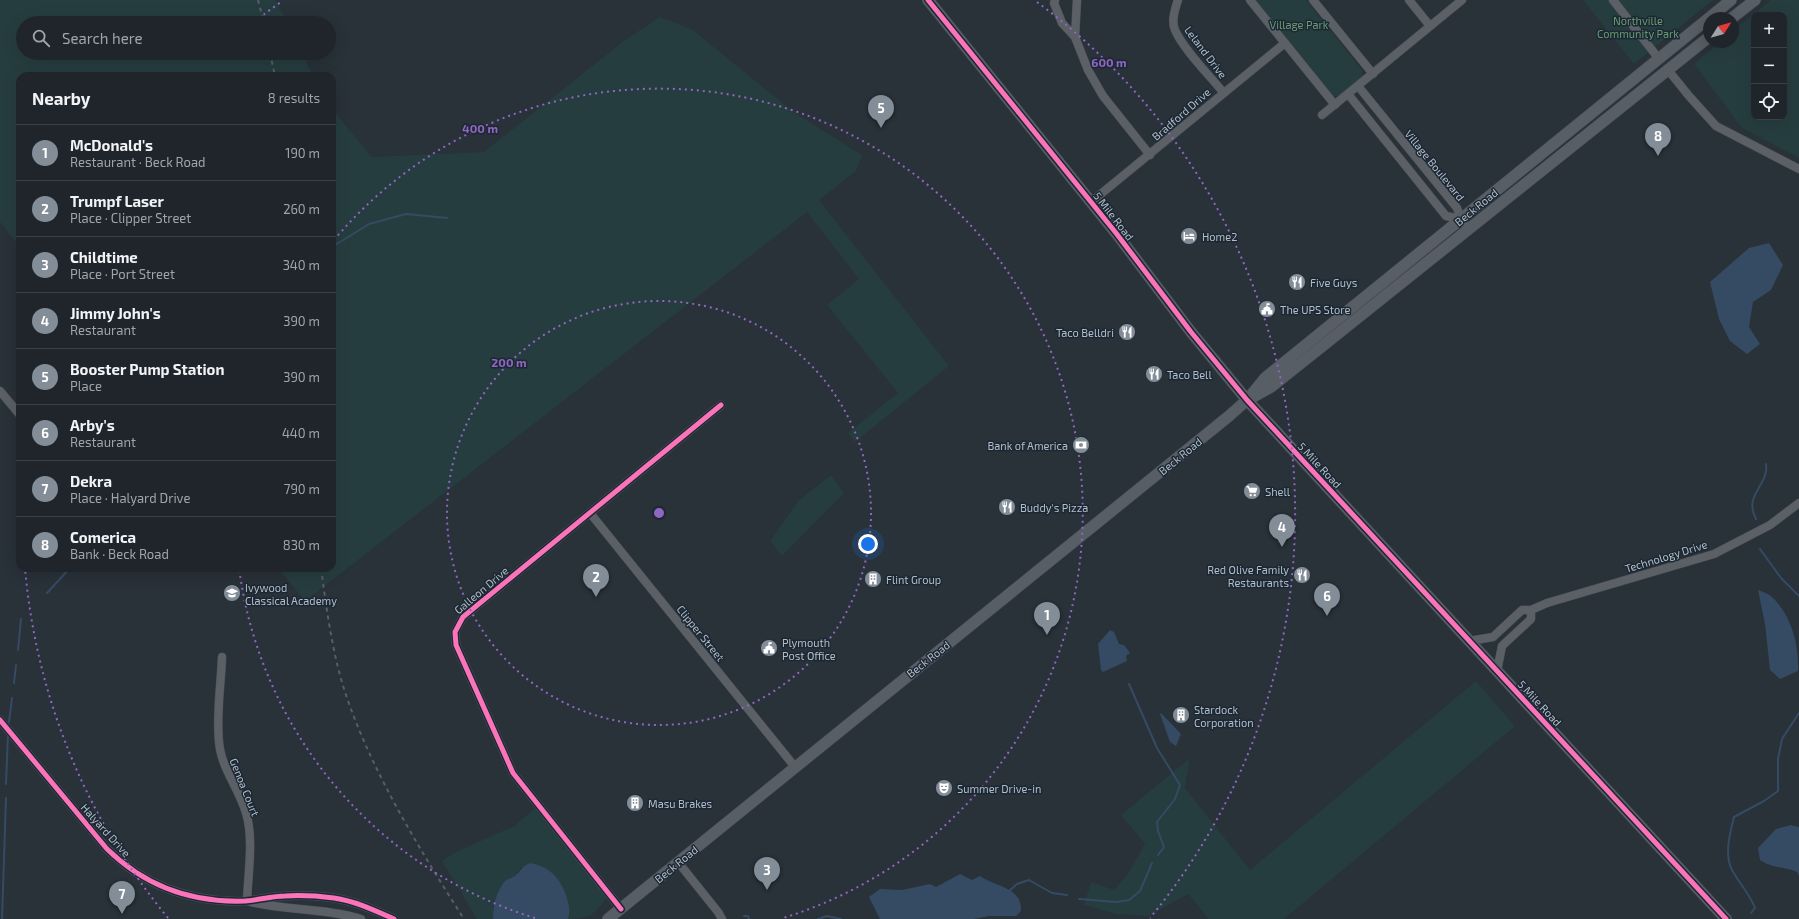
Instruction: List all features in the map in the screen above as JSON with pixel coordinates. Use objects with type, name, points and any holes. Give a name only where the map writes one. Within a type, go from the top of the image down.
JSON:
[{"type":"main road","name":"5 Mile Road","points":[[928,0],[1092,202],[1191,332],[1247,400],[1726,919]]},
{"type":"main road","name":"Beck Road","points":[[1717,12],[1732,0]]},
{"type":"main road","points":[[1739,13],[1755,0]]},
{"type":"main road","name":"Beck Road","points":[[1247,400],[1265,378],[1703,23]]},
{"type":"main road","name":"Beck Road","points":[[608,919],[1247,400],[1271,387],[1703,42]]},
{"type":"street","points":[[1055,0],[1054,3],[1062,24],[1076,37]]},
{"type":"street","points":[[1077,0],[1076,37],[1088,70],[1103,96],[1150,155]]},
{"type":"street","name":"Leland Drive","points":[[1178,0],[1174,11],[1175,30],[1186,47],[1223,92]]},
{"type":"street","points":[[1250,0],[1335,105]]},
{"type":"street","points":[[1313,0],[1373,74]]},
{"type":"street","points":[[1409,0],[1430,26]]},
{"type":"street","points":[[1322,115],[1462,0]]},
{"type":"street","points":[[1613,0],[1660,59]]},
{"type":"street","name":"Bradford Drive","points":[[1092,202],[1150,155],[1223,92],[1285,43]]},
{"type":"street","points":[[1668,70],[1716,126],[1799,169]]},
{"type":"street","name":"Village Boulevard","points":[[1358,86],[1457,208],[1461,219]]},
{"type":"street","name":"Village Boulevard","points":[[1348,94],[1446,216],[1461,219]]},
{"type":"street","points":[[1461,219],[1469,229]]},
{"type":"street","points":[[0,391],[16,410]]},
{"type":"street","name":"Galleon Drive","points":[[621,908],[513,773],[454,638],[456,626],[463,617],[721,405]]},
{"type":"street","name":"Technology Drive","points":[[1469,641],[1493,637],[1522,610],[1531,610],[1547,603],[1714,554],[1770,525],[1799,503]]},
{"type":"street","name":"Clipper Street","points":[[590,513],[795,767]]},
{"type":"street","points":[[1497,671],[1502,646],[1531,619],[1531,610]]},
{"type":"street","name":"Genoa Court","points":[[222,657],[219,742],[224,766],[244,806],[248,820],[247,901]]},
{"type":"street","name":"Halyard Drive","points":[[0,720],[103,845],[127,867],[154,884],[182,894],[222,901],[247,901],[285,896],[334,898],[365,906],[394,919]]},
{"type":"street","points":[[678,862],[722,919]]},
{"type":"street","name":"Halyard Drive","points":[[247,901],[281,909],[331,912],[362,919]]},
{"type":"green space","points":[[0,0],[276,0],[284,16],[16,16],[16,60],[305,60],[311,72],[16,72],[16,242],[0,222]]},
{"type":"green space","name":"Village Park","points":[[1254,0],[1306,0],[1362,70],[1362,78],[1339,96],[1331,96]]},
{"type":"green space","name":"Northville Community Park","points":[[1583,0],[1713,0],[1634,64]]},
{"type":"green space","points":[[1771,0],[1799,0],[1799,158],[1742,128],[1694,64],[1713,48],[1739,48],[1739,26],[1751,16],[1751,120],[1787,120],[1787,12],[1756,12]]},
{"type":"green space","points":[[660,17],[693,30],[792,111],[862,155],[856,171],[819,200],[949,366],[855,442],[848,433],[898,393],[827,305],[859,279],[807,212],[305,601],[281,572],[336,572],[336,114],[372,157],[484,152],[625,40]]},
{"type":"green space","points":[[831,475],[844,493],[782,556],[770,541],[798,501]]},
{"type":"green space","points":[[1476,681],[1515,726],[1284,919],[1209,919],[1188,894],[1149,916],[1116,914],[1084,905],[1091,882],[1114,890],[1128,874],[1145,844],[1121,815],[1190,758],[1185,788],[1250,870]]},
{"type":"green space","points":[[538,806],[609,893],[601,906],[593,914],[582,918],[568,919],[570,914],[522,867],[516,875],[506,880],[493,907],[493,919],[477,919],[442,861],[456,852],[514,826]]},
{"type":"water","points":[[1769,243],[1783,265],[1771,290],[1753,302],[1749,327],[1760,344],[1747,354],[1730,341],[1719,319],[1710,282],[1749,248]]},
{"type":"water","points":[[1758,590],[1771,596],[1779,605],[1785,613],[1793,631],[1797,651],[1798,671],[1780,679],[1770,670],[1765,624]]},
{"type":"water","points":[[1110,630],[1114,632],[1119,644],[1124,645],[1130,653],[1126,656],[1127,661],[1103,672],[1101,670],[1098,644]]},
{"type":"water","points":[[1161,713],[1181,734],[1176,746],[1170,742],[1160,714]]},
{"type":"water","points":[[1791,825],[1799,827],[1799,876],[1797,872],[1792,870],[1764,863],[1760,860],[1758,848],[1776,829]]},
{"type":"water","points":[[530,863],[547,869],[560,882],[568,902],[568,919],[493,919],[496,899],[502,885],[506,880],[515,876],[523,867]]},
{"type":"water","points":[[960,874],[972,880],[980,876],[1013,892],[1020,903],[1021,911],[1016,916],[989,916],[974,919],[880,919],[869,897],[880,889],[902,890],[930,884],[936,887]]},
{"type":"waterway","points":[[336,245],[369,224],[406,214],[447,218]]},
{"type":"waterway","points":[[1756,519],[1752,503],[1754,496],[1764,478],[1766,464]]},
{"type":"waterway","points":[[1760,549],[1781,578],[1799,596]]},
{"type":"waterway","points":[[47,593],[66,572]]},
{"type":"waterway","points":[[18,650],[21,619]]},
{"type":"waterway","points":[[14,683],[16,665]]},
{"type":"waterway","points":[[1129,684],[1157,748],[1180,785],[1175,799],[1157,822],[1158,831],[1164,847],[1158,855]]},
{"type":"waterway","points":[[9,722],[12,698]]},
{"type":"waterway","points":[[1751,913],[1755,908],[1753,903],[1732,870],[1728,857],[1728,844],[1732,823],[1734,817],[1764,801],[1778,791],[1778,759],[1782,739],[1799,713]]},
{"type":"waterway","points":[[6,784],[8,734]]},
{"type":"waterway","points":[[2,919],[6,798]]},
{"type":"waterway","points":[[1079,899],[1116,902],[1129,900],[1140,891],[1152,863]]},
{"type":"waterway","points":[[1008,892],[1017,884],[1029,880],[1052,893],[1067,895]]},
{"type":"waterway","points":[[744,916],[748,916],[749,919]]},
{"type":"waterway","points":[[818,919],[827,916],[841,919]]},
{"type":"railway","points":[[258,0],[262,16]]},
{"type":"railway","points":[[272,60],[274,72]]},
{"type":"railway","points":[[322,572],[334,652],[351,710],[378,772],[394,803],[464,919]]},
{"type":"cycle path","points":[[928,0],[1116,233],[1191,332],[1247,400],[1726,919]]},
{"type":"cycle path","points":[[621,909],[513,773],[456,645],[455,632],[463,617],[721,405]]},
{"type":"cycle path","points":[[0,720],[107,849],[137,873],[153,882],[170,890],[188,895],[225,901],[245,901],[291,896],[342,899],[372,909],[394,919]]},
{"type":"place","name":"Booster Pump Station","points":[[881,128]]},
{"type":"place","name":"Comerica","points":[[1658,156]]},
{"type":"place","name":"Home2","points":[[1189,236]]},
{"type":"place","name":"Five Guys","points":[[1297,282]]},
{"type":"place","name":"The UPS Store","points":[[1267,309]]},
{"type":"place","name":"Taco Belldri","points":[[1127,332]]},
{"type":"place","name":"Taco Bell","points":[[1154,374]]},
{"type":"place","name":"Bank of America","points":[[1081,445]]},
{"type":"place","name":"Shell","points":[[1252,491]]},
{"type":"place","name":"Buddy's Pizza","points":[[1007,507]]},
{"type":"place","name":"Jimmy John's","points":[[1282,547]]},
{"type":"place","name":"Red Olive Family Restaurants","points":[[1302,575]]},
{"type":"place","name":"Flint Group","points":[[873,579]]},
{"type":"place","name":"Ivywood Classical Academy","points":[[232,593]]},
{"type":"place","name":"Trumpf Laser","points":[[596,597]]},
{"type":"place","name":"Arby's","points":[[1327,616]]},
{"type":"place","name":"McDonald's","points":[[1047,635]]},
{"type":"place","name":"Plymouth Post Office","points":[[769,648]]},
{"type":"place","name":"Stardock Corporation","points":[[1181,715]]},
{"type":"place","name":"Summer Drive-in","points":[[944,788]]},
{"type":"place","name":"Masu Brakes","points":[[635,803]]},
{"type":"place","name":"Childtime","points":[[767,890]]},
{"type":"place","name":"Dekra","points":[[122,914]]}]
